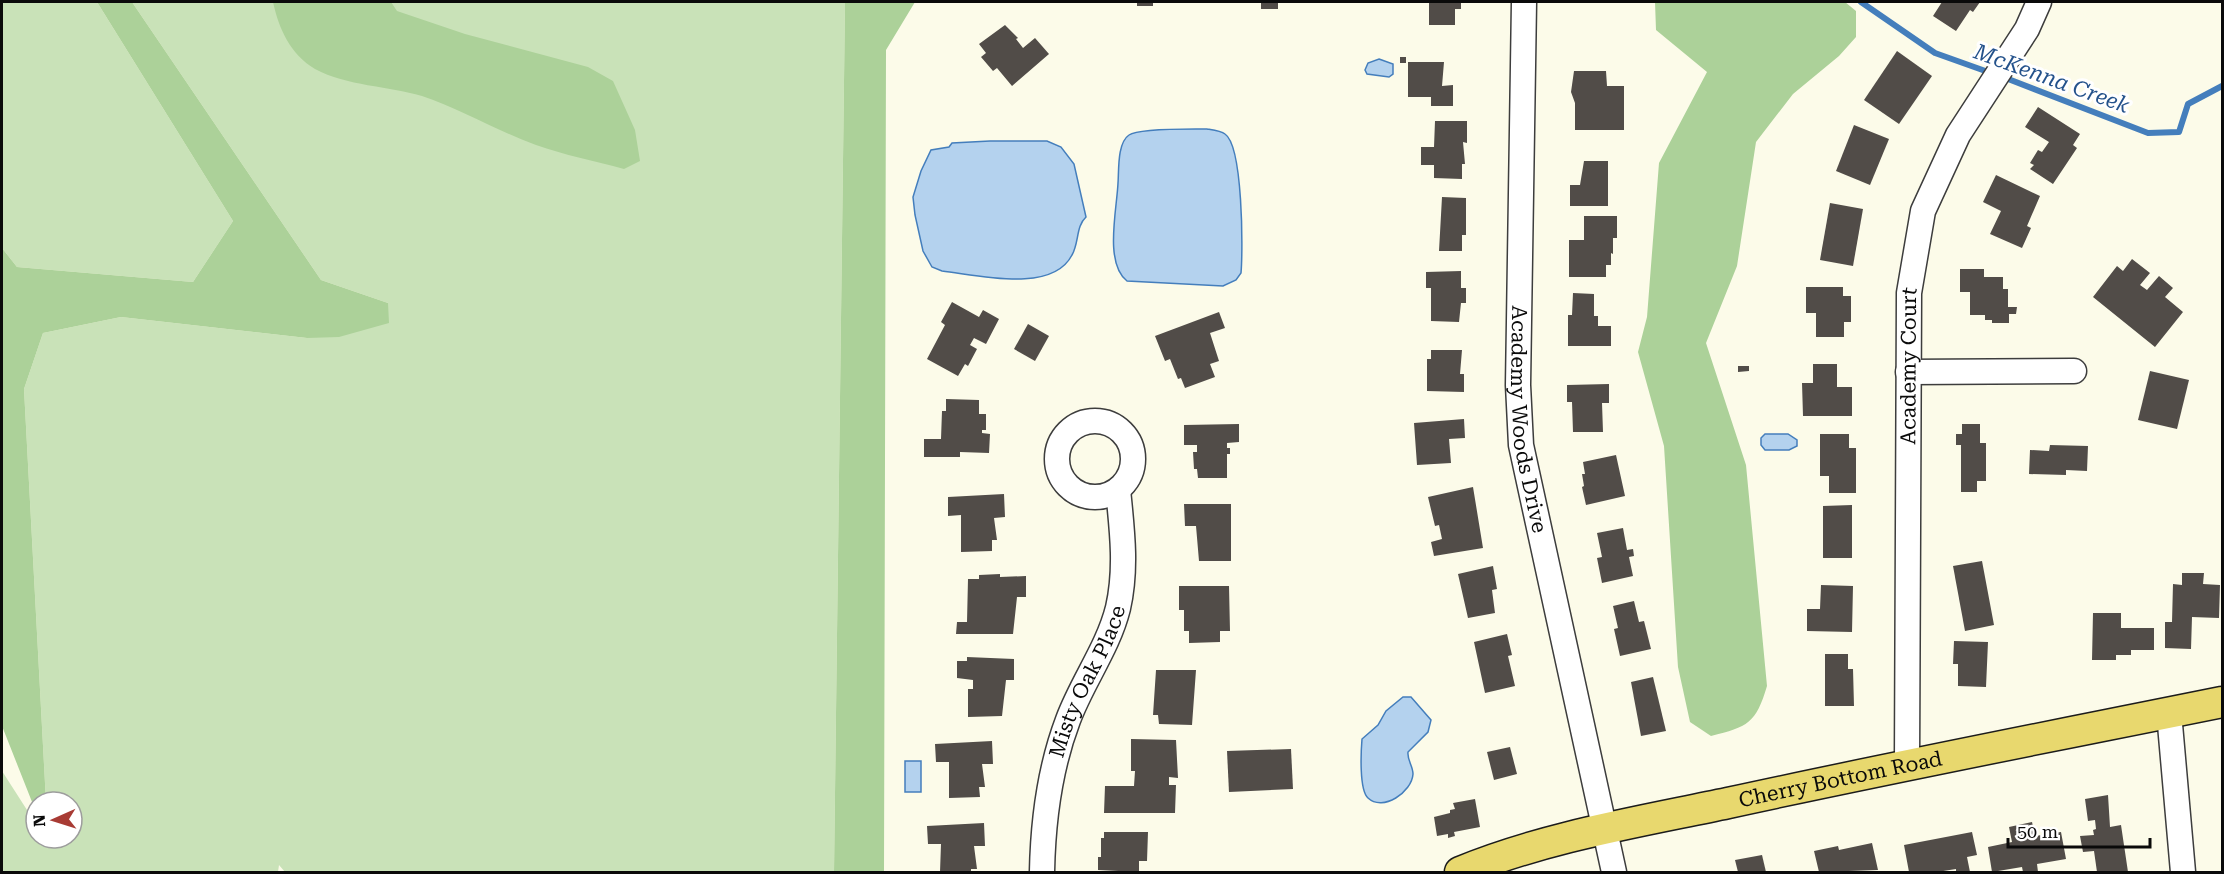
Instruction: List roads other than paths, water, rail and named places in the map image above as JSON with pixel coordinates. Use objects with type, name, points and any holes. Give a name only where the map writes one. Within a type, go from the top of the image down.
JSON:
[{"type":"main road","name":"Cherry Bottom Road","points":[[1460,873],[1505,854],[1606,830],[1907,764],[2223,702]]},
{"type":"street","name":"Academy Woods Drive","points":[[1524,2],[1518,385],[1521,445],[1614,873]]},
{"type":"street","name":"Academy Court","points":[[1907,764],[1909,293],[1923,211],[1958,135],[2007,60],[2039,2]]},
{"type":"street","points":[[1908,372],[2074,371]]},
{"type":"street","name":"Misty Oak Place","points":[[1042,873],[1042,835],[1050,774],[1069,719],[1093,672],[1118,608],[1124,547],[1118,489]]},
{"type":"street","points":[[2169,713],[2183,873]]},
{"type":"water","points":[[1379,59],[1393,64],[1393,74],[1389,77],[1367,74],[1365,70],[1368,63]]},
{"type":"water","points":[[1207,129],[1225,134],[1231,142],[1235,158],[1240,199],[1241,273],[1236,280],[1223,286],[1127,281],[1120,273],[1114,249],[1119,158],[1122,144],[1129,135],[1143,131]]},
{"type":"water","points":[[1047,141],[1061,147],[1074,164],[1086,217],[1081,225],[1072,255],[1062,267],[1048,275],[1013,279],[942,271],[932,267],[923,251],[913,197],[921,171],[931,150],[949,147],[952,143]]},
{"type":"water","points":[[1765,434],[1788,434],[1797,440],[1797,446],[1789,450],[1765,450],[1761,445],[1761,438]]},
{"type":"water","points":[[1403,697],[1411,697],[1431,720],[1428,732],[1408,752],[1413,774],[1408,787],[1396,798],[1381,803],[1374,802],[1365,794],[1363,787],[1362,739],[1378,725],[1386,711]]},
{"type":"water","points":[[905,761],[921,761],[921,792],[905,792]]},
{"type":"waterway","name":"McKenna Creek","points":[[1861,2],[1935,53],[1991,73]]},
{"type":"waterway","name":"McKenna Creek","points":[[2003,77],[2148,133],[2179,132],[2188,104],[2222,86]]}]
